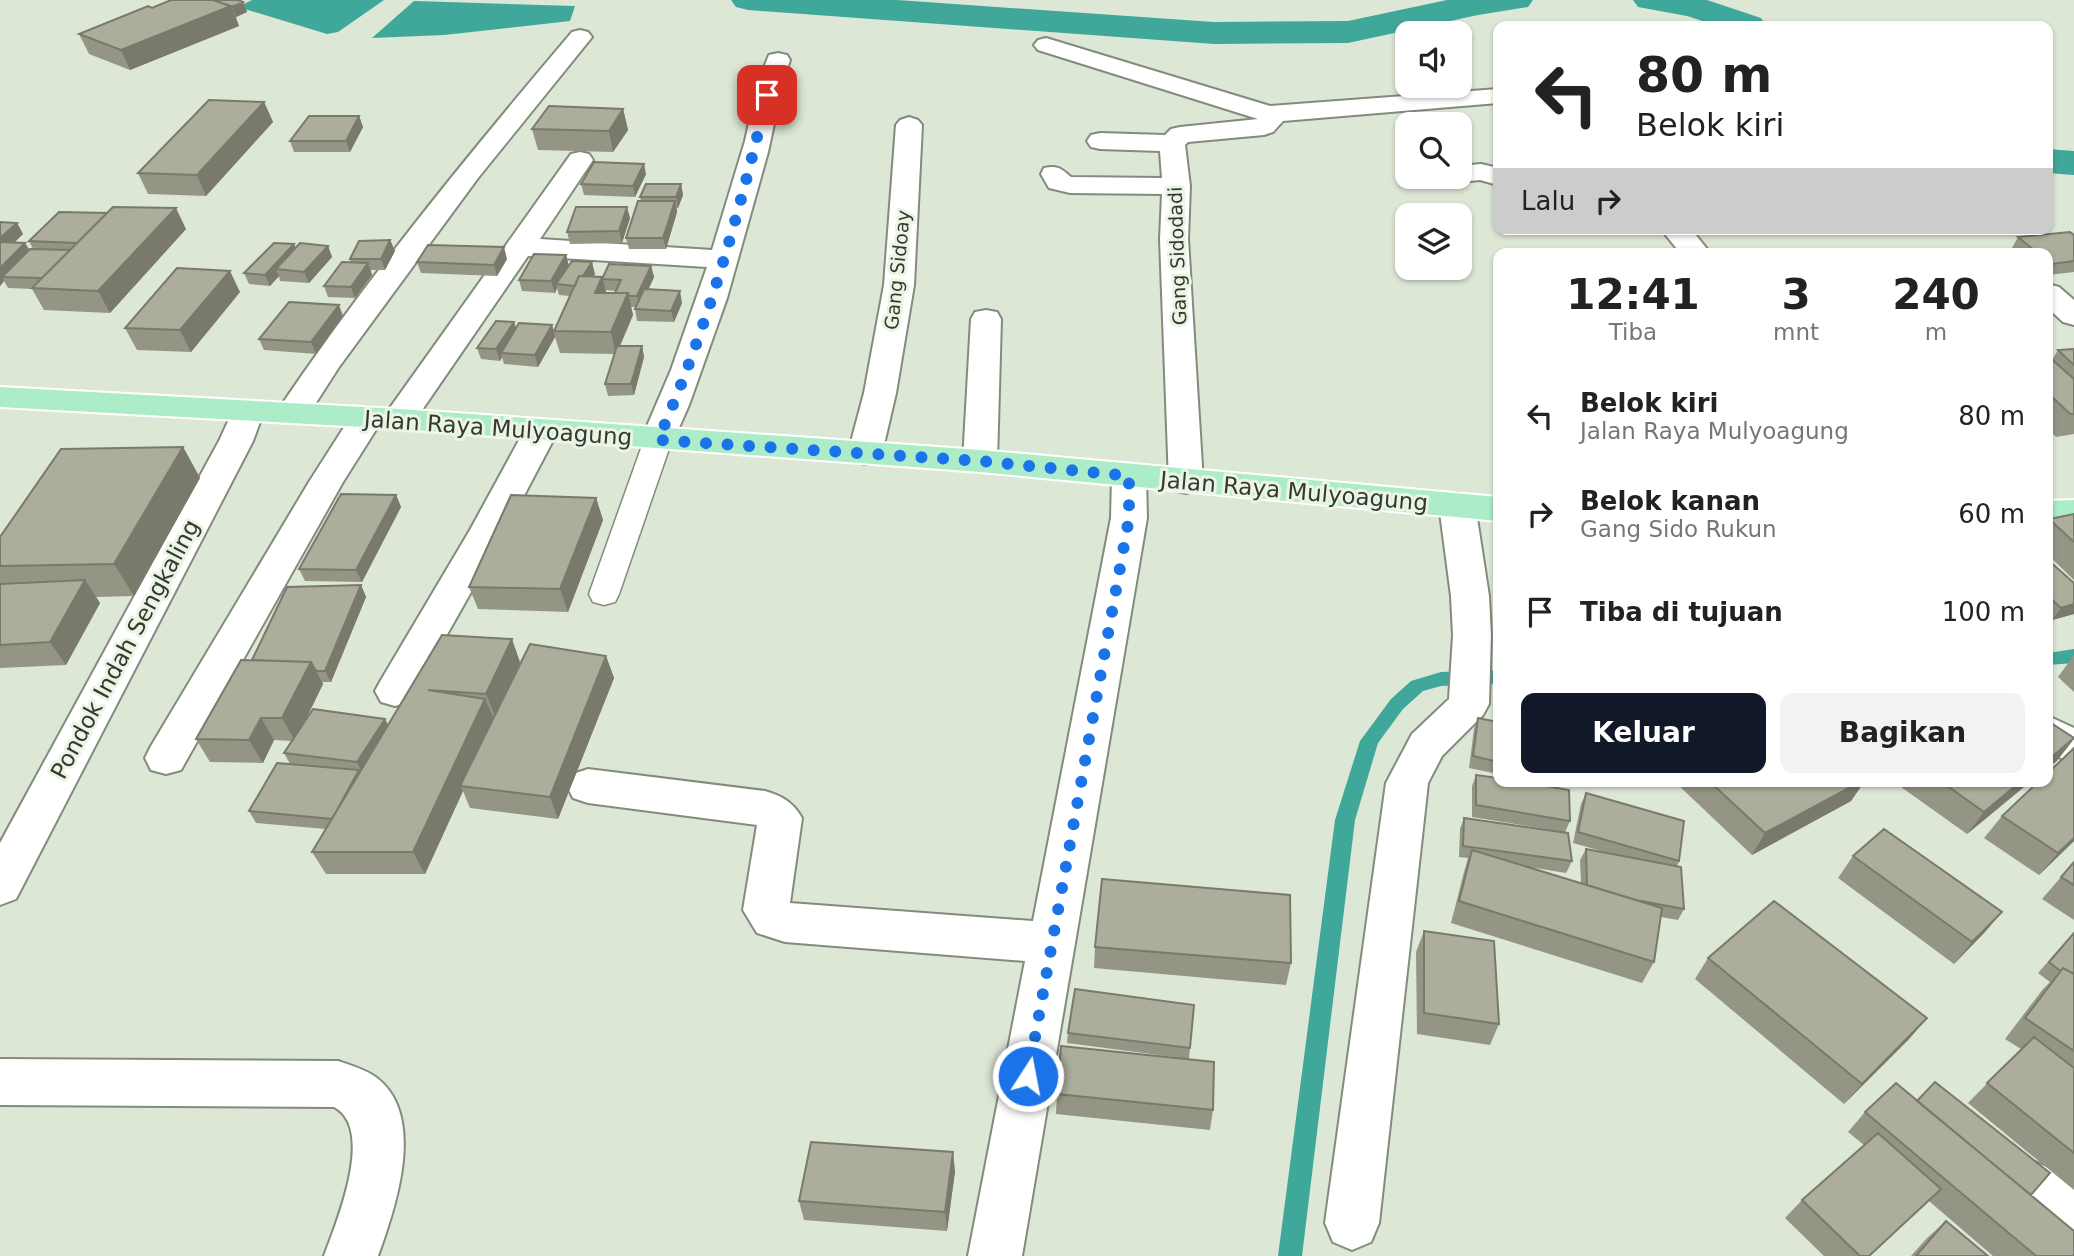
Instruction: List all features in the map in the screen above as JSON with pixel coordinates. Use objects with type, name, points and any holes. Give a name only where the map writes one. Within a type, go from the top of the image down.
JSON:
[{"type":"main road","name":"Jalan Raya Mulyoagung","points":[[0,397],[383,418],[658,440],[980,461],[1493,509]]},
{"type":"street","points":[[293,413],[325,364],[468,172],[580,37]]},
{"type":"street","points":[[1046,45],[1269,114],[1493,96]]},
{"type":"street","points":[[658,440],[684,382],[723,259],[756,151],[772,74],[778,60]]},
{"type":"street","points":[[1100,141],[1171,143],[1180,135],[1264,127],[1271,120],[1269,114]]},
{"type":"street","name":"Gang Sidoay","points":[[865,453],[880,393],[900,285],[909,125]]},
{"type":"street","name":"Gang Sidodadi","points":[[1171,143],[1176,186],[1174,239],[1186,482]]},
{"type":"street","points":[[166,758],[326,482],[383,418],[522,247],[580,160]]},
{"type":"street","points":[[1472,173],[1493,176]]},
{"type":"street","points":[[1054,174],[1059,182],[1070,185],[1176,186]]},
{"type":"street","points":[[522,247],[723,259]]},
{"type":"street","points":[[2053,293],[2074,291]]},
{"type":"street","points":[[2053,297],[2074,316]]},
{"type":"street","points":[[980,461],[986,319]]},
{"type":"street","name":"Pondok Indah Sengkaling","points":[[0,886],[236,441],[248,411]]},
{"type":"street","points":[[395,691],[488,530],[541,431]]},
{"type":"street","points":[[995,1256],[1129,518],[1129,476]]},
{"type":"street","points":[[1352,1223],[1407,783],[1427,745],[1469,704],[1472,635],[1457,505]]},
{"type":"street","points":[[2053,735],[2074,748]]},
{"type":"street","points":[[587,786],[765,808],[775,814],[780,818],[766,910],[773,919],[1052,943]]},
{"type":"street","points":[[0,1082],[338,1084],[352,1087],[370,1104],[379,1164],[373,1194],[351,1256]]},
{"type":"street","points":[[2035,1188],[2074,1225]]},
{"type":"lane","points":[[604,594],[658,440]]},
{"type":"water","points":[[252,0],[384,0],[338,32],[327,34],[238,7]]},
{"type":"water","points":[[414,1],[575,6],[570,21],[444,35],[372,38]]},
{"type":"building","points":[[171,0],[213,0],[231,6],[121,50],[79,34],[148,6],[152,8]]},
{"type":"building","points":[[213,0],[238,0],[243,2],[232,7]]},
{"type":"building","points":[[209,100],[264,102],[197,175],[138,173]]},
{"type":"building","points":[[549,106],[623,109],[609,131],[532,129]]},
{"type":"building","points":[[309,116],[359,116],[346,141],[290,141]]},
{"type":"building","points":[[594,162],[644,164],[633,186],[581,184]]},
{"type":"building","points":[[646,184],[681,184],[676,197],[640,197]]},
{"type":"building","points":[[638,201],[675,201],[663,238],[626,238]]},
{"type":"building","points":[[113,207],[176,208],[98,291],[32,288]]},
{"type":"building","points":[[576,207],[627,207],[619,231],[567,232]]},
{"type":"building","points":[[59,212],[107,213],[77,243],[29,241]]},
{"type":"building","points":[[0,222],[17,223],[0,238]]},
{"type":"building","points":[[2070,232],[2074,235],[2074,261],[2053,264],[2053,248],[2032,248],[2018,237],[2053,235]]},
{"type":"building","points":[[390,240],[381,259],[350,259],[359,241]]},
{"type":"building","points":[[0,242],[25,243],[0,268]]},
{"type":"building","points":[[274,243],[294,244],[265,275],[244,273]]},
{"type":"building","points":[[300,243],[328,246],[304,272],[276,269]]},
{"type":"building","points":[[428,245],[504,247],[494,265],[417,262]]},
{"type":"building","points":[[30,249],[70,250],[42,278],[2,277]]},
{"type":"building","points":[[534,254],[566,255],[551,281],[519,280]]},
{"type":"building","points":[[572,261],[592,262],[583,276],[579,276],[575,286],[556,284]]},
{"type":"building","points":[[342,262],[368,263],[351,287],[324,286]]},
{"type":"building","points":[[609,264],[651,266],[637,296],[615,293],[621,280],[602,279]]},
{"type":"building","points":[[177,268],[230,271],[180,330],[125,328]]},
{"type":"building","points":[[579,276],[602,277],[595,293],[628,293],[611,332],[554,331]]},
{"type":"building","points":[[644,289],[680,291],[671,311],[635,309]]},
{"type":"building","points":[[289,302],[339,305],[311,342],[259,339]]},
{"type":"building","points":[[496,321],[514,322],[496,349],[477,348]]},
{"type":"building","points":[[519,323],[552,325],[535,355],[501,353]]},
{"type":"building","points":[[617,346],[642,346],[631,384],[605,384]]},
{"type":"building","points":[[2074,349],[2074,365],[2058,350]]},
{"type":"building","points":[[2053,360],[2074,379],[2074,414],[2070,414],[2053,398]]},
{"type":"building","points":[[183,447],[114,564],[0,566],[0,537],[61,449]]},
{"type":"building","points":[[341,494],[396,495],[356,570],[299,569]]},
{"type":"building","points":[[511,495],[596,498],[560,589],[469,587]]},
{"type":"building","points":[[2074,514],[2074,542],[2053,523],[2053,518]]},
{"type":"building","points":[[2053,564],[2074,583],[2074,604],[2061,608],[2053,601]]},
{"type":"building","points":[[85,580],[50,642],[0,645],[0,584]]},
{"type":"building","points":[[361,585],[325,671],[316,671],[311,662],[252,660],[287,587]]},
{"type":"building","points":[[442,635],[512,639],[486,694],[428,690],[485,699],[413,852],[312,852]]},
{"type":"building","points":[[530,644],[606,656],[550,797],[460,786]]},
{"type":"building","points":[[241,660],[311,662],[282,718],[261,718],[249,740],[196,739]]},
{"type":"building","points":[[313,709],[385,719],[357,762],[284,753]]},
{"type":"building","points":[[1478,718],[1493,721],[1493,761],[1473,756]]},
{"type":"building","points":[[2053,724],[2074,738],[2053,756]]},
{"type":"building","points":[[2074,748],[2074,838],[2058,853],[2002,816],[2033,787],[2053,787],[2053,768]]},
{"type":"building","points":[[277,763],[359,770],[332,819],[249,811]]},
{"type":"building","points":[[1476,775],[1493,777],[1493,787],[1552,787],[1569,790],[1570,821],[1476,805]]},
{"type":"building","points":[[1715,787],[1851,787],[1765,833]]},
{"type":"building","points":[[1949,787],[2014,787],[1984,812]]},
{"type":"building","points":[[1586,793],[1684,821],[1679,861],[1578,832]]},
{"type":"building","points":[[1464,818],[1568,833],[1572,861],[1463,846]]},
{"type":"building","points":[[1884,829],[2002,912],[1972,942],[1853,856]]},
{"type":"building","points":[[1586,849],[1681,867],[1684,909],[1636,900],[1587,885]]},
{"type":"building","points":[[1472,850],[1662,908],[1654,962],[1459,901]]},
{"type":"building","points":[[2074,862],[2074,885],[2061,877]]},
{"type":"building","points":[[1102,879],[1290,895],[1291,963],[1095,947]]},
{"type":"building","points":[[1774,901],[1927,1018],[1862,1084],[1708,958]]},
{"type":"building","points":[[1424,931],[1494,941],[1499,1024],[1424,1013]]},
{"type":"building","points":[[2074,933],[2074,974],[2063,968],[2060,971],[2049,962]]},
{"type":"building","points":[[2063,968],[2074,974],[2074,1051],[2025,1018]]},
{"type":"building","points":[[1075,989],[1194,1005],[1190,1048],[1068,1033]]},
{"type":"building","points":[[2034,1037],[2074,1068],[2074,1153],[1987,1083]]},
{"type":"building","points":[[1061,1046],[1214,1062],[1213,1110],[1057,1094]]},
{"type":"building","points":[[1935,1082],[2050,1173],[2031,1195],[1917,1101]]},
{"type":"building","points":[[1896,1083],[2074,1231],[2074,1256],[2036,1256],[1865,1112]]},
{"type":"building","points":[[1878,1133],[1941,1189],[1869,1256],[1860,1256],[1802,1200]]},
{"type":"building","points":[[811,1142],[953,1152],[945,1212],[799,1201]]},
{"type":"building","points":[[1946,1221],[1988,1256],[1916,1256]]},
{"type":"waterway","points":[[748,0],[1214,33],[1348,32],[1478,4],[1516,0]]},
{"type":"waterway","points":[[1650,0],[1700,9],[1736,21]]},
{"type":"waterway","points":[[2053,161],[2074,163]]},
{"type":"waterway","points":[[2053,658],[2074,656]]},
{"type":"waterway","points":[[1290,1256],[1345,820],[1369,741],[1397,704],[1417,686],[1441,679],[1493,677]]},
{"type":"route","points":[[767,95],[756,151],[723,259],[684,382],[658,440],[980,461],[1129,476],[1129,518],[1028,1076]]}]
